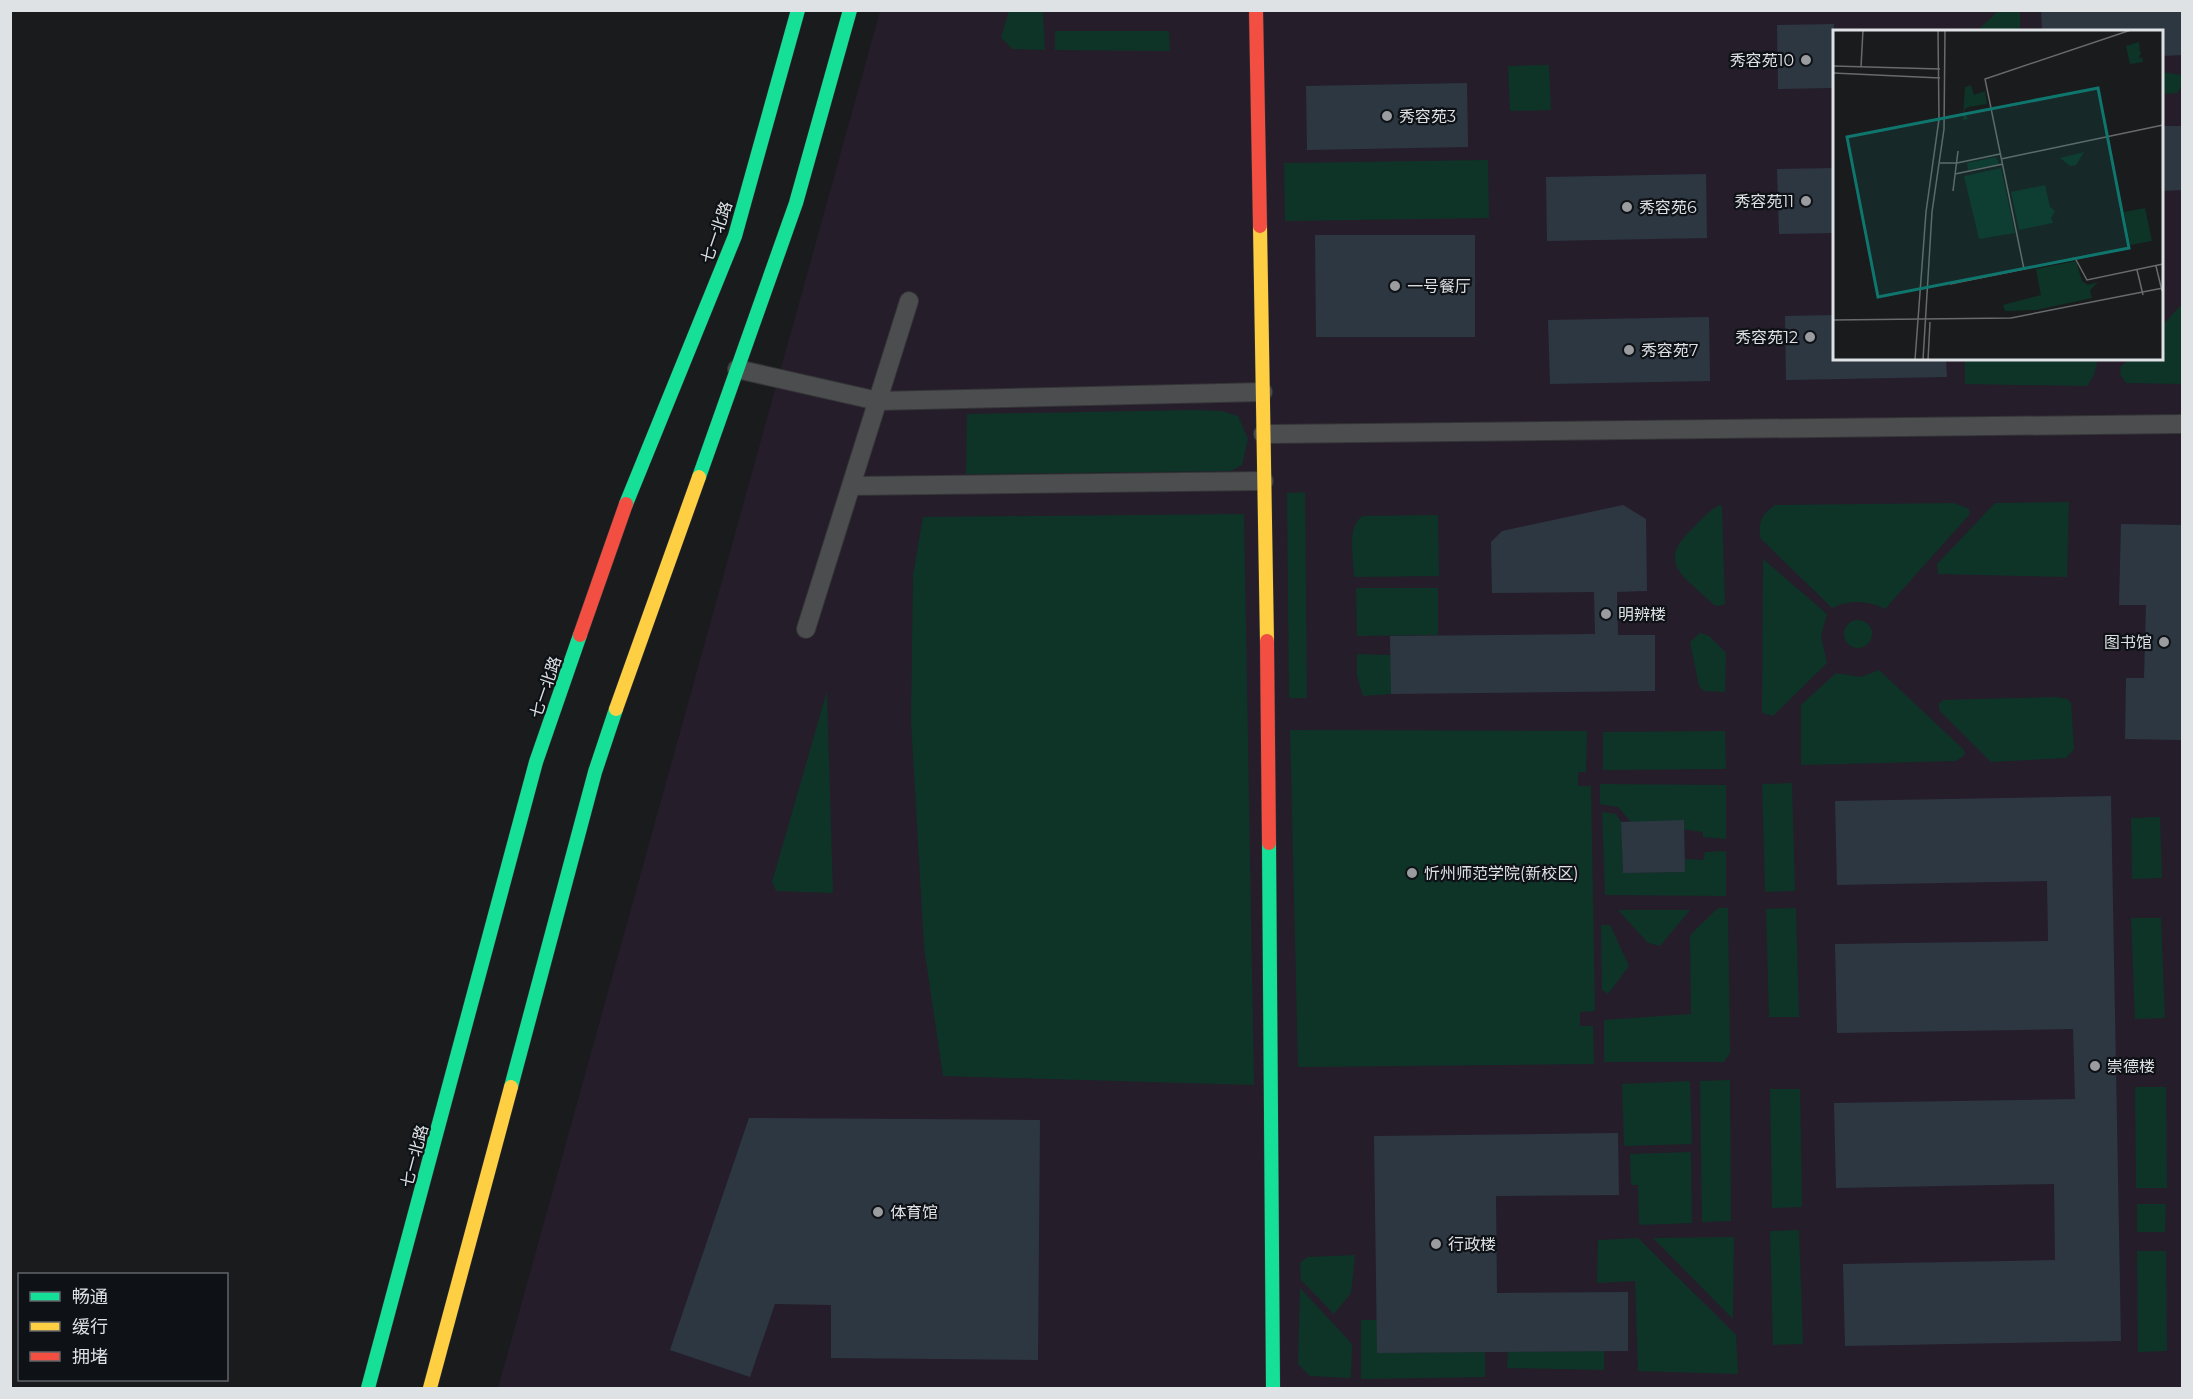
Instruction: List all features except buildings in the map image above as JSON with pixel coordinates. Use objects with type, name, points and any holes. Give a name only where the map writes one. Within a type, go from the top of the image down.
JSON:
[{"type":"main road","name":"七一北路","points":[[368,1389],[536,762],[616,529],[735,236],[798,10]]},
{"type":"main road","points":[[430,1389],[595,772],[621,692],[737,369],[827,102],[850,10]]},
{"type":"main road","points":[[1256,10],[1269,789],[1273,1389]]},
{"type":"street","points":[[807,629],[909,302]]},
{"type":"street","points":[[737,369],[878,401],[1263,392]]},
{"type":"street","points":[[1263,434],[2182,424]]},
{"type":"street","points":[[852,486],[1264,481]]},
{"type":"shaded area","name":"忻州师范学院(新校区)","points":[[880,11],[2182,11],[2182,1388],[498,1388]]},
{"type":"green space","points":[[1999,10],[2020,11],[2020,30],[1978,30]]},
{"type":"green space","points":[[1009,11],[1043,11],[1045,50],[1012,49],[1001,37]]},
{"type":"green space","points":[[1055,31],[1169,31],[1170,51],[1055,50]]},
{"type":"green space","points":[[1549,65],[1551,110],[1510,111],[1508,66]]},
{"type":"green space","points":[[2163,72],[2182,75],[2182,86],[2177,93],[2163,94]]},
{"type":"green space","points":[[1488,160],[1489,218],[1285,221],[1284,163]]},
{"type":"green space","points":[[2182,304],[2182,384],[2126,383],[2120,374],[2121,366],[2129,360],[2163,360],[2163,325]]},
{"type":"green space","points":[[1965,360],[2098,360],[2094,375],[2087,386],[1965,384]]},
{"type":"green space","points":[[1222,411],[1238,416],[1248,439],[1242,465],[1231,471],[966,474],[967,414]]},
{"type":"green space","points":[[1305,492],[1307,698],[1289,698],[1287,493]]},
{"type":"green space","points":[[2069,502],[2067,577],[1938,574],[1937,564],[1995,503]]},
{"type":"green space","points":[[1954,503],[1969,509],[1970,514],[1885,609],[1859,602],[1832,608],[1761,539],[1762,519],[1775,505]]},
{"type":"green space","points":[[1720,505],[1722,507],[1725,604],[1719,606],[1714,605],[1685,578],[1675,561],[1681,541],[1705,516]]},
{"type":"green space","points":[[1244,514],[1254,1085],[943,1076],[924,947],[911,721],[913,575],[923,517]]},
{"type":"green space","points":[[1438,515],[1439,576],[1354,577],[1352,552],[1354,527],[1363,516]]},
{"type":"green space","points":[[1763,559],[1827,614],[1821,636],[1827,663],[1773,716],[1762,713]]},
{"type":"green space","points":[[1356,588],[1438,588],[1438,635],[1357,636]]},
{"type":"green space","points":[[1858,620],[1868,624],[1872,634],[1868,644],[1858,648],[1848,644],[1844,634],[1848,624]]},
{"type":"green space","points":[[1700,633],[1709,636],[1726,653],[1725,692],[1704,691],[1699,686],[1690,642]]},
{"type":"green space","points":[[1357,654],[1391,655],[1391,694],[1363,696],[1357,676]]},
{"type":"green space","points":[[1879,670],[1964,750],[1965,755],[1956,761],[1801,765],[1801,705],[1836,673],[1861,677]]},
{"type":"green space","points":[[827,691],[833,893],[776,891],[772,882]]},
{"type":"green space","points":[[2056,697],[2067,699],[2071,703],[2074,749],[2066,758],[1991,762],[1939,710],[1939,704],[1943,700]]},
{"type":"green space","points":[[1290,730],[1587,731],[1586,772],[1578,772],[1578,786],[1591,786],[1595,1011],[1580,1012],[1580,1026],[1593,1026],[1594,1064],[1298,1067]]},
{"type":"green space","points":[[1725,731],[1726,769],[1603,770],[1603,732]]},
{"type":"green space","points":[[1792,783],[1795,891],[1765,892],[1762,784]]},
{"type":"green space","points":[[1600,784],[1726,785],[1726,839],[1703,837],[1703,832],[1631,822],[1618,807],[1600,804]]},
{"type":"green space","points":[[1602,812],[1616,814],[1621,822],[1623,873],[1685,872],[1685,859],[1703,860],[1705,852],[1726,851],[1726,896],[1605,895]]},
{"type":"green space","points":[[2160,817],[2162,878],[2132,879],[2131,818]]},
{"type":"green space","points":[[1718,908],[1728,908],[1730,1053],[1724,1062],[1604,1062],[1604,1020],[1691,1014],[1690,935]]},
{"type":"green space","points":[[1796,908],[1799,1017],[1769,1017],[1766,909]]},
{"type":"green space","points":[[1618,910],[1690,910],[1660,946],[1648,943]]},
{"type":"green space","points":[[2131,918],[2161,918],[2165,1018],[2135,1019]]},
{"type":"green space","points":[[1601,925],[1610,925],[1629,966],[1608,994],[1602,990]]},
{"type":"green space","points":[[1730,1080],[1731,1221],[1702,1222],[1700,1081]]},
{"type":"green space","points":[[1690,1081],[1692,1144],[1624,1146],[1622,1084]]},
{"type":"green space","points":[[2135,1087],[2166,1087],[2167,1188],[2136,1188]]},
{"type":"green space","points":[[1770,1089],[1800,1089],[1802,1207],[1772,1208]]},
{"type":"green space","points":[[1691,1152],[1692,1223],[1639,1225],[1638,1185],[1631,1185],[1630,1154]]},
{"type":"green space","points":[[2137,1204],[2166,1204],[2165,1232],[2137,1232]]},
{"type":"green space","points":[[1799,1230],[1803,1344],[1773,1345],[1770,1231]]},
{"type":"green space","points":[[1734,1237],[1733,1319],[1653,1238]]},
{"type":"green space","points":[[1638,1238],[1736,1335],[1738,1374],[1638,1371],[1635,1281],[1597,1283],[1598,1240]]},
{"type":"green space","points":[[2137,1251],[2166,1251],[2167,1351],[2138,1352]]},
{"type":"green space","points":[[1355,1255],[1351,1293],[1334,1314],[1301,1280],[1300,1263],[1307,1257]]},
{"type":"green space","points":[[1300,1288],[1352,1344],[1351,1378],[1310,1376],[1298,1364]]},
{"type":"green space","points":[[1361,1320],[1377,1320],[1377,1353],[1485,1352],[1485,1377],[1361,1379]]},
{"type":"green space","points":[[1604,1351],[1604,1370],[1507,1368],[1508,1352]]},
{"type":"traffic: fast","points":[[626,504],[735,236],[798,10]]},
{"type":"traffic: fast","points":[[699,477],[796,203],[850,10]]},
{"type":"traffic: fast","points":[[368,1388],[536,762],[580,635]]},
{"type":"traffic: fast","points":[[511,1087],[595,772],[616,709]]},
{"type":"traffic: fast","points":[[1269,843],[1273,1388]]},
{"type":"traffic: slow","points":[[1260,226],[1267,641]]},
{"type":"traffic: slow","points":[[616,709],[699,477]]},
{"type":"traffic: slow","points":[[430,1388],[511,1087]]},
{"type":"traffic: jam","points":[[1256,10],[1260,226]]},
{"type":"traffic: jam","points":[[580,635],[626,504]]},
{"type":"traffic: jam","points":[[1267,641],[1269,843]]},
{"type":"place","name":"秀容苑10","points":[[1806,60]]},
{"type":"place","name":"秀容苑3","points":[[1387,116]]},
{"type":"place","name":"秀容苑11","points":[[1806,201]]},
{"type":"place","name":"秀容苑6","points":[[1627,207]]},
{"type":"place","name":"一号餐厅","points":[[1395,286]]},
{"type":"place","name":"秀容苑12","points":[[1810,337]]},
{"type":"place","name":"秀容苑7","points":[[1629,350]]},
{"type":"place","name":"明辨楼","points":[[1606,614]]},
{"type":"place","name":"图书馆","points":[[2164,642]]},
{"type":"place","name":"忻州师范学院(新校区)","points":[[1412,873]]},
{"type":"place","name":"崇德楼","points":[[2095,1066]]},
{"type":"place","name":"体育馆","points":[[878,1212]]},
{"type":"place","name":"行政楼","points":[[1436,1244]]}]
